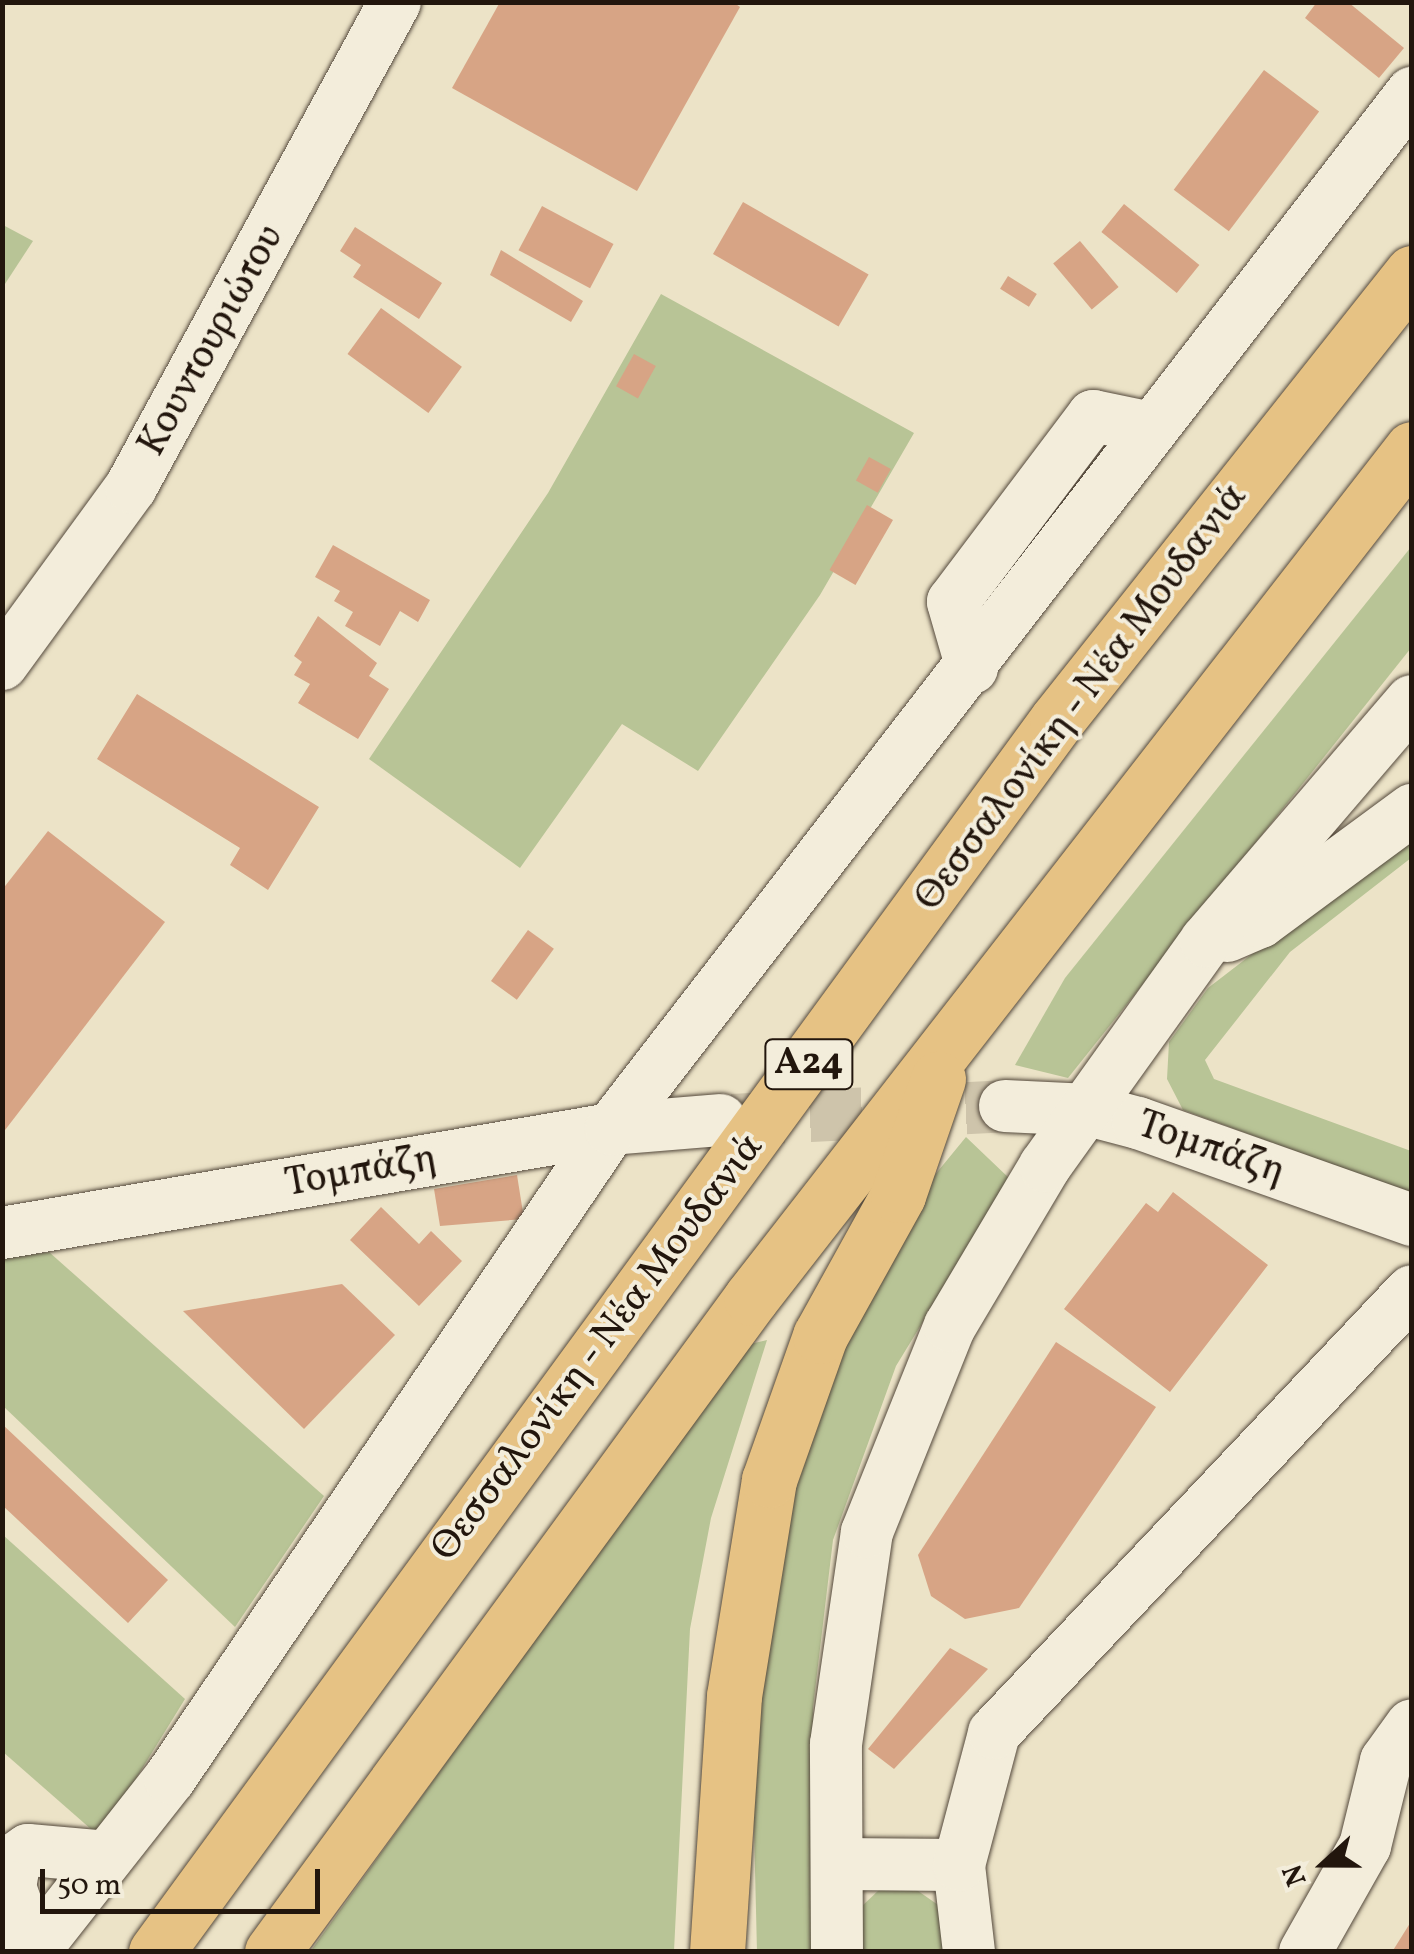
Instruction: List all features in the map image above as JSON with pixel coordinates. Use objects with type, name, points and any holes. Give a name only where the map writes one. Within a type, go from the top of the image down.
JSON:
[{"type":"highway","name":"Θεσσαλονίκη - Νέα Μουδανιά","points":[[156,1952],[1058,720],[1412,273]]},
{"type":"highway","points":[[272,1952],[952,1038],[1412,449]]},
{"type":"highway","points":[[717,1952],[734,1696],[770,1480],[820,1336],[898,1195],[952,1038]]},
{"type":"highway","name":"Α24","points":[[119,1952],[217,1864]]},
{"type":"street","name":"Κουντουριώτου","points":[[2,664],[131,488],[395,2]]},
{"type":"street","points":[[33,1952],[170,1778],[611,1130],[972,668],[1152,428],[1412,94]]},
{"type":"street","points":[[836,1952],[836,1744],[867,1532],[950,1326],[1045,1166],[1206,941],[1412,701]]},
{"type":"street","points":[[1206,941],[1260,922],[1412,810]]},
{"type":"street","name":"Τομπάζη","points":[[1006,1106],[1088,1110],[1412,1220]]},
{"type":"street","name":"Τομπάζη","points":[[2,1233],[611,1130],[721,1120]]},
{"type":"street","points":[[969,1952],[959,1864],[986,1752],[1003,1720],[1412,1291]]},
{"type":"street","points":[[1306,1952],[1366,1846],[1386,1761],[1412,1725]]},
{"type":"street","points":[[33,1952],[10,1887],[9,1853],[28,1850],[106,1857]]},
{"type":"street","points":[[839,1864],[959,1864]]},
{"type":"green space","points":[[3,225],[33,241],[3,287]]},
{"type":"green space","points":[[661,294],[914,433],[820,595],[698,771],[622,724],[520,868],[369,759],[548,493]]},
{"type":"green space","points":[[1411,547],[1411,648],[1068,1078],[1015,1065],[1065,978]]},
{"type":"green space","points":[[1411,832],[1411,858],[1290,952],[1205,1060],[1214,1079],[1411,1151],[1411,1193],[1183,1110],[1167,1079],[1169,1042],[1208,988]]},
{"type":"green space","points":[[966,1137],[1010,1179],[896,1366],[833,1540],[813,1707],[815,1951],[757,1952],[751,1703],[804,1434],[911,1204]]},
{"type":"green space","points":[[49,1252],[324,1496],[235,1627],[3,1406],[2,1259]]},
{"type":"green space","points":[[767,1340],[711,1518],[690,1629],[674,1951],[310,1952],[746,1345]]},
{"type":"green space","points":[[3,1535],[185,1699],[100,1837],[3,1752]]},
{"type":"green space","points":[[911,1886],[941,1907],[946,1951],[858,1952],[861,1907],[880,1889]]},
{"type":"building","points":[[500,2],[733,2],[740,7],[637,191],[452,88]]},
{"type":"building","points":[[1317,2],[1348,2],[1404,48],[1379,78],[1305,18]]},
{"type":"building","points":[[1264,70],[1319,112],[1229,231],[1174,190]]},
{"type":"building","points":[[743,202],[869,274],[839,326],[713,254]]},
{"type":"building","points":[[1124,204],[1199,265],[1177,293],[1101,232]]},
{"type":"building","points":[[542,206],[614,244],[590,288],[519,250]]},
{"type":"building","points":[[355,227],[442,283],[419,319],[353,277],[361,265],[340,251]]},
{"type":"building","points":[[1080,241],[1119,287],[1092,309],[1053,263]]},
{"type":"building","points":[[501,250],[583,301],[571,322],[490,275]]},
{"type":"building","points":[[1008,276],[1037,294],[1029,307],[1000,289]]},
{"type":"building","points":[[381,308],[462,367],[428,413],[347,354]]},
{"type":"building","points":[[634,354],[656,366],[638,398],[616,386]]},
{"type":"building","points":[[869,457],[891,469],[878,493],[856,481]]},
{"type":"building","points":[[867,505],[893,520],[855,585],[830,570]]},
{"type":"building","points":[[333,545],[430,600],[418,622],[400,611],[380,646],[345,626],[353,612],[334,601],[340,591],[315,577]]},
{"type":"building","points":[[318,616],[377,663],[369,676],[389,689],[358,739],[298,703],[310,684],[294,675],[302,662],[294,656]]},
{"type":"building","points":[[137,694],[319,807],[268,890],[230,865],[240,848],[97,759]]},
{"type":"building","points":[[48,831],[165,922],[2,1134],[2,890]]},
{"type":"building","points":[[528,930],[554,949],[517,1000],[491,981]]},
{"type":"building","points":[[517,1175],[524,1219],[440,1226],[434,1189]]},
{"type":"building","points":[[1173,1192],[1268,1265],[1170,1392],[1064,1309],[1146,1203],[1158,1212]]},
{"type":"building","points":[[381,1207],[419,1244],[431,1231],[462,1261],[419,1306],[350,1240]]},
{"type":"building","points":[[342,1284],[395,1335],[304,1429],[183,1311]]},
{"type":"building","points":[[1056,1342],[1156,1407],[1019,1608],[965,1619],[931,1596],[918,1555]]},
{"type":"building","points":[[2,1424],[168,1580],[128,1623],[2,1505]]},
{"type":"building","points":[[950,1648],[988,1669],[894,1769],[868,1749]]},
{"type":"building","points":[[1412,1920],[1412,1952],[1392,1952]]},
{"type":"tunnel","points":[[732,1120],[1005,1106]]}]
